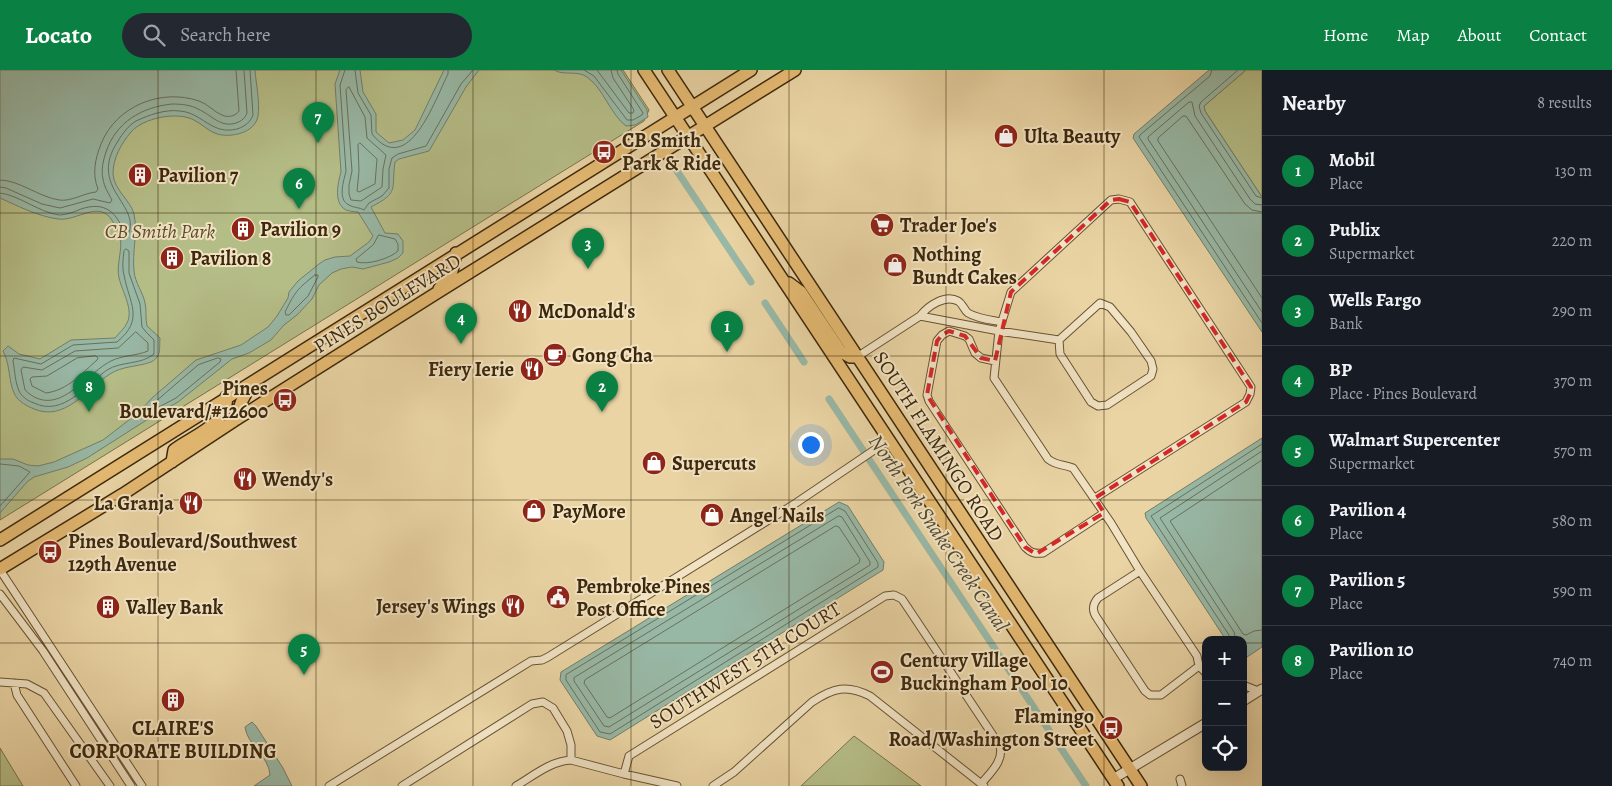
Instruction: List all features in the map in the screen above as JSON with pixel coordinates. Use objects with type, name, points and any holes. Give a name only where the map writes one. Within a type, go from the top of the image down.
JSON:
[{"type":"highway","name":"SOUTH FLAMINGO ROAD","points":[[644,70],[1116,783]]},
{"type":"highway","name":"SOUTH FLAMINGO ROAD","points":[[668,70],[1141,786]]},
{"type":"highway","name":"PINES BOULEVARD","points":[[0,540],[751,70]]},
{"type":"highway","name":"PINES BOULEVARD","points":[[0,570],[435,294],[795,70]]},
{"type":"highway","points":[[435,294],[452,271],[456,253]]},
{"type":"highway","points":[[782,277],[801,292],[841,352],[850,357],[857,357]]},
{"type":"highway","points":[[237,419],[242,401],[255,380]]},
{"type":"highway","points":[[172,462],[174,450],[220,418],[227,403],[226,397]]},
{"type":"street","points":[[1095,498],[1246,402],[1251,387],[1130,202],[1118,199],[1111,200],[1011,292],[1000,331],[994,378],[1048,459],[1056,465],[1066,465],[1073,468],[1095,498],[1140,571],[1197,656],[1202,667],[1165,693],[1156,696],[1150,695],[1145,691],[1094,613],[1094,603],[1098,598],[1140,571]]},
{"type":"street","points":[[857,357],[920,316],[927,308],[946,299],[953,300],[962,305],[966,312],[973,315],[1002,322]]},
{"type":"street","points":[[920,316],[1059,340],[1100,304],[1110,307],[1131,332],[1151,361],[1153,369],[1150,376],[1107,405],[1098,406],[1091,402],[1060,354],[1059,340]]},
{"type":"street","points":[[995,361],[981,358],[975,353],[969,339],[965,336],[949,332],[942,335],[937,341],[927,396],[1025,546],[1036,554],[1043,553],[1104,513]]},
{"type":"street","points":[[329,786],[530,660],[542,660],[548,657],[788,508],[889,440]]},
{"type":"street","points":[[0,570],[142,786]]},
{"type":"street","points":[[0,594],[43,651],[131,786]]},
{"type":"street","name":"SOUTHWEST 5TH COURT","points":[[624,774],[629,756],[885,596],[894,595],[902,599],[1000,746],[1000,759],[983,785]]},
{"type":"street","points":[[0,682],[33,686],[44,693],[110,786]]},
{"type":"street","points":[[14,683],[17,695],[76,786]]},
{"type":"street","points":[[1247,686],[1260,690]]},
{"type":"street","points":[[712,786],[734,772],[812,702],[827,692],[840,688],[858,690],[870,696],[983,785]]},
{"type":"street","points":[[1247,698],[1260,690]]},
{"type":"street","points":[[402,786],[532,704],[543,702],[553,708],[567,731],[571,745],[571,760]]},
{"type":"street","points":[[1116,783],[1130,769],[1202,725]]},
{"type":"street","points":[[516,786],[552,764],[563,760],[571,760],[678,786]]},
{"type":"highlighted area","points":[[1119,199],[1130,202],[1251,387],[1246,402],[1095,498],[1104,513],[1036,554],[1025,547],[927,395],[937,341],[942,335],[949,331],[965,336],[981,358],[995,361],[1011,292],[1111,200]]},
{"type":"green space","name":"CB Smith Park","points":[[0,70],[623,70],[649,110],[644,121],[0,520]]},
{"type":"green space","points":[[1246,70],[1262,70],[1262,197],[1205,111],[1204,106]]},
{"type":"green space","points":[[854,736],[921,786],[801,786]]},
{"type":"green space","points":[[0,748],[23,786],[0,786]]},
{"type":"water","points":[[0,70],[255,70],[258,116],[252,127],[242,133],[235,135],[217,134],[187,117],[170,116],[161,117],[136,127],[121,146],[114,162],[114,180],[134,214],[135,275],[145,303],[147,326],[160,338],[159,352],[155,360],[151,362],[120,369],[110,374],[75,402],[66,408],[56,411],[45,412],[23,404],[11,385],[6,357],[3,351],[8,346],[19,354],[40,359],[71,340],[115,338],[126,325],[129,318],[127,301],[118,273],[121,246],[120,236],[108,215],[102,212],[95,211],[65,219],[50,218],[0,198]]},
{"type":"water","points":[[340,70],[360,70],[363,92],[376,114],[376,132],[389,143],[403,140],[415,130],[444,70],[479,70],[466,87],[429,151],[399,159],[395,162],[393,185],[390,194],[371,207],[385,233],[398,234],[403,241],[403,253],[398,258],[389,262],[363,269],[352,267],[341,269],[332,273],[319,285],[312,299],[271,340],[249,353],[232,359],[178,402],[87,458],[68,467],[34,477],[27,482],[0,513],[0,459],[13,459],[28,465],[38,466],[54,462],[103,440],[138,413],[152,398],[196,360],[241,345],[268,327],[288,298],[289,292],[298,281],[319,264],[335,257],[350,256],[369,242],[373,236],[358,212],[346,210],[339,203],[338,198],[341,172],[335,84]]},
{"type":"water","points":[[554,70],[621,70],[647,110],[648,117],[635,125],[626,126],[620,121],[598,88],[587,77]]},
{"type":"water","points":[[1209,70],[1246,70],[1204,106],[1205,111],[1262,197],[1262,332],[1133,138],[1134,134]]},
{"type":"water","points":[[1262,438],[1262,647],[1247,657],[1247,636],[1223,636],[1146,518],[1145,513]]},
{"type":"water","points":[[839,502],[848,506],[884,562],[883,570],[610,740],[597,736],[560,680],[561,672]]},
{"type":"water","name":"Century Village Buckingham Pool 10","points":[[880,662],[887,669],[889,680],[884,682],[876,676],[878,673],[875,666]]},
{"type":"water","points":[[252,722],[283,768],[292,786],[254,786],[270,775],[266,762],[247,733],[245,727]]},
{"type":"waterway","name":"North Fork Snake Creek Canal","points":[[677,171],[751,282]]},
{"type":"waterway","name":"North Fork Snake Creek Canal","points":[[765,303],[804,362]]},
{"type":"waterway","name":"North Fork Snake Creek Canal","points":[[829,399],[1086,786]]},
{"type":"place","name":"Ulta Beauty","points":[[1006,136]]},
{"type":"place","name":"Pavilion 5","points":[[318,143]]},
{"type":"place","name":"CB Smith Park & Ride","points":[[604,152]]},
{"type":"place","name":"Pavilion 7","points":[[140,175]]},
{"type":"place","name":"Pavilion 4","points":[[299,209]]},
{"type":"place","name":"Trader Joe's","points":[[882,225]]},
{"type":"place","name":"Pavilion 9","points":[[243,229]]},
{"type":"place","name":"Pavilion 8","points":[[172,258]]},
{"type":"place","name":"Nothing Bundt Cakes","points":[[895,265]]},
{"type":"place","name":"Wells Fargo","points":[[588,269]]},
{"type":"place","name":"McDonald's","points":[[520,311]]},
{"type":"place","name":"BP","points":[[461,344]]},
{"type":"place","name":"Mobil","points":[[727,352]]},
{"type":"place","name":"Gong Cha","points":[[555,355]]},
{"type":"place","name":"Fiery Ierie","points":[[532,369]]},
{"type":"place","name":"Pines Boulevard/#12600","points":[[285,400]]},
{"type":"place","name":"Pavilion 10","points":[[89,412]]},
{"type":"place","name":"Publix","points":[[602,412]]},
{"type":"place","name":"Supercuts","points":[[654,463]]},
{"type":"place","name":"Wendy's","points":[[245,479]]},
{"type":"place","name":"La Granja","points":[[191,503]]},
{"type":"place","name":"PayMore","points":[[534,511]]},
{"type":"place","name":"Angel Nails","points":[[712,515]]},
{"type":"place","name":"Pines Boulevard/Southwest 129th Avenue","points":[[50,552]]},
{"type":"place","name":"Pembroke Pines Post Office","points":[[558,597]]},
{"type":"place","name":"Jersey's Wings","points":[[513,606]]},
{"type":"place","name":"Valley Bank","points":[[108,607]]},
{"type":"place","name":"Century Village Buckingham Pool 10","points":[[882,672]]},
{"type":"place","name":"Walmart Supercenter","points":[[304,675]]},
{"type":"place","name":"CLAIRE'S CORPORATE BUILDING","points":[[173,700]]},
{"type":"place","name":"Flamingo Road/Washington Street","points":[[1111,728]]}]
